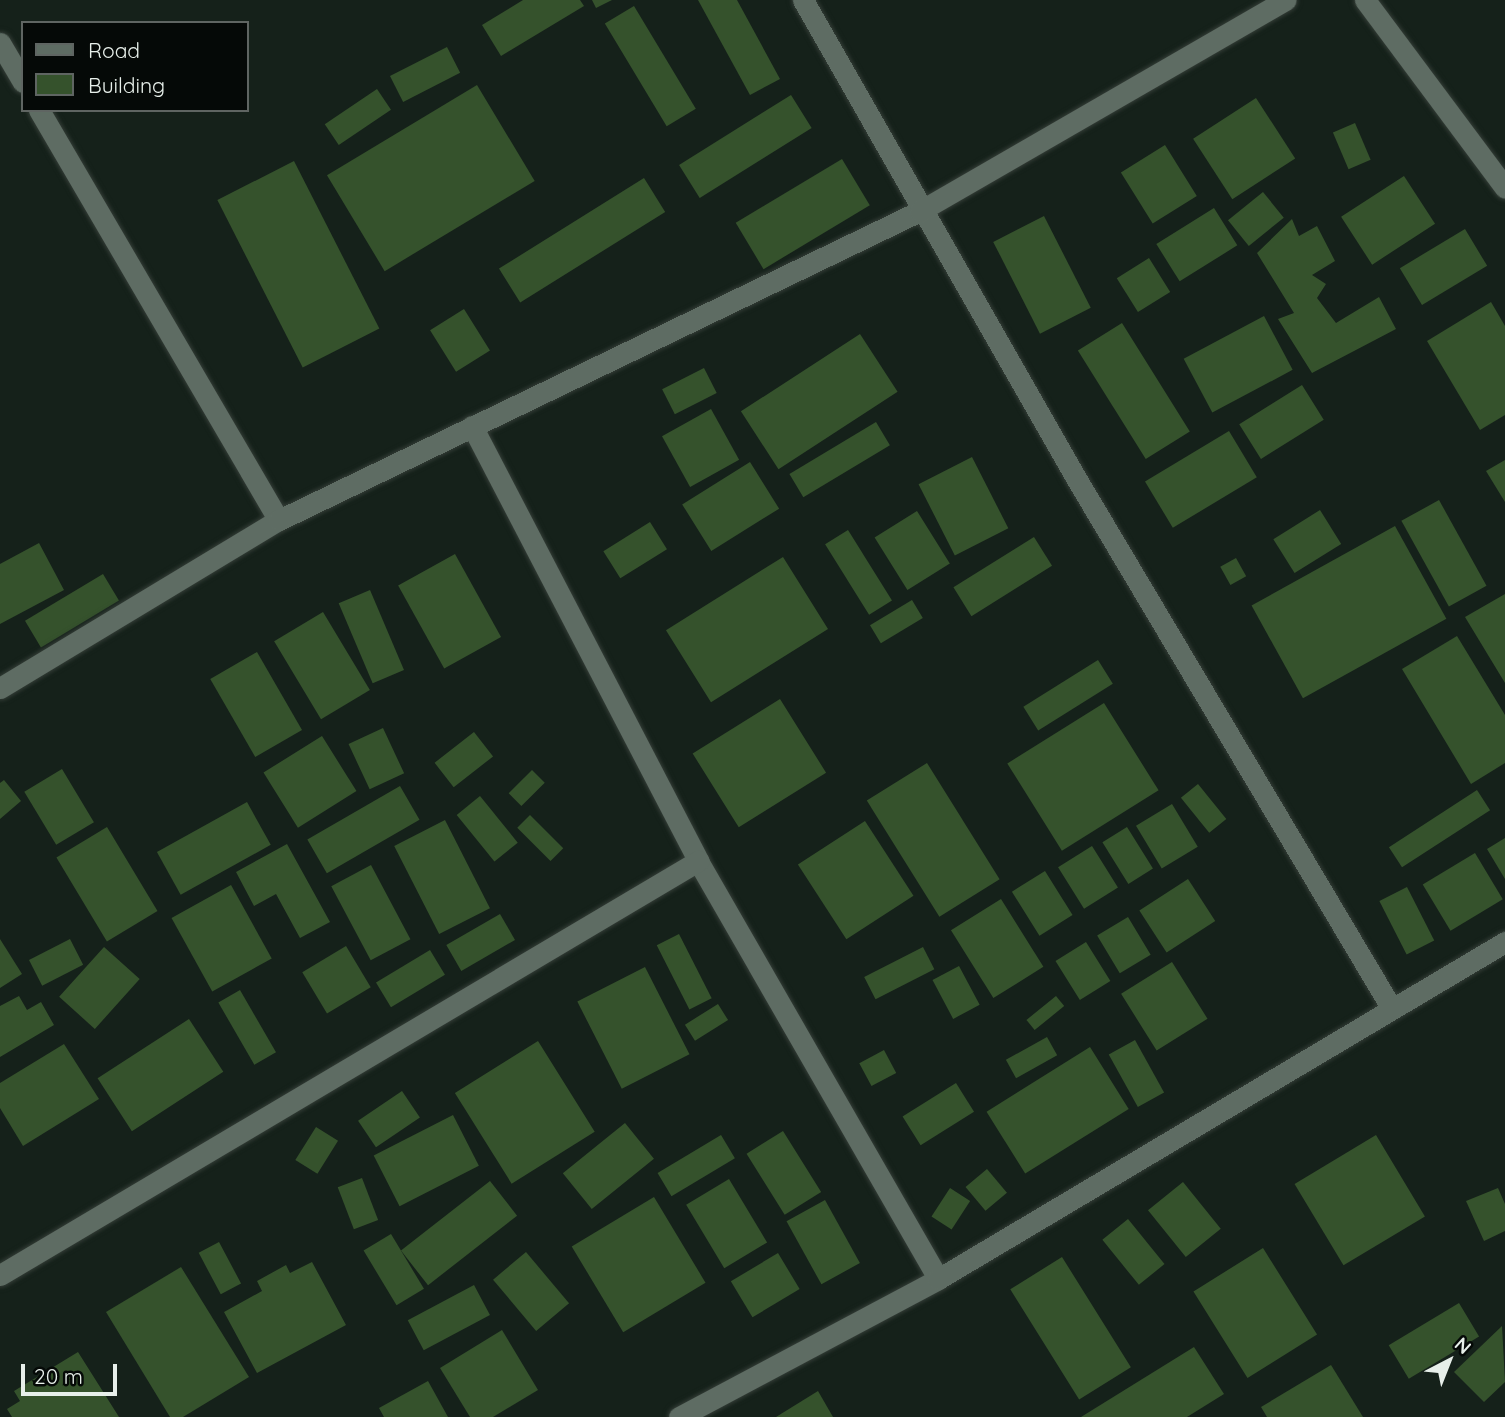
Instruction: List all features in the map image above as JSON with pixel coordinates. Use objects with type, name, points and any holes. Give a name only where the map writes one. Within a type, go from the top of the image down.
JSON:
[{"type":"street","points":[[803,0],[920,211],[1392,1009]]},
{"type":"street","points":[[0,688],[279,520],[920,211],[1286,0]]},
{"type":"street","points":[[1365,0],[1505,188]]},
{"type":"street","points":[[0,43],[21,79]]},
{"type":"street","points":[[40,112],[279,520]]},
{"type":"street","points":[[472,426],[698,861],[938,1279]]},
{"type":"street","points":[[0,1275],[698,861]]},
{"type":"street","points":[[679,1417],[938,1279],[1505,942]]},
{"type":"building","points":[[523,0],[580,0],[584,6],[501,56],[482,25]]},
{"type":"building","points":[[592,0],[612,0],[596,8]]},
{"type":"building","points":[[698,0],[737,0],[780,79],[750,95]]},
{"type":"building","points":[[634,6],[696,109],[667,126],[605,24]]},
{"type":"building","points":[[447,47],[460,73],[403,102],[390,76]]},
{"type":"building","points":[[477,85],[535,181],[385,271],[327,175]]},
{"type":"building","points":[[377,89],[391,110],[339,145],[325,124]]},
{"type":"building","points":[[791,95],[812,128],[700,198],[679,165]]},
{"type":"building","points":[[1256,98],[1295,158],[1232,199],[1193,139]]},
{"type":"building","points":[[1355,123],[1371,160],[1349,169],[1333,132]]},
{"type":"building","points":[[1165,145],[1197,196],[1153,223],[1121,173]]},
{"type":"building","points":[[842,159],[870,205],[764,269],[736,223]]},
{"type":"building","points":[[294,161],[379,329],[303,368],[217,200]]},
{"type":"building","points":[[1404,176],[1435,224],[1372,265],[1341,217]]},
{"type":"building","points":[[644,178],[665,212],[520,303],[499,269]]},
{"type":"building","points":[[1263,192],[1284,218],[1249,246],[1228,220]]},
{"type":"building","points":[[1214,208],[1237,245],[1180,281],[1156,244]]},
{"type":"building","points":[[1044,216],[1091,308],[1040,334],[993,242]]},
{"type":"building","points":[[1292,219],[1299,236],[1317,226],[1335,261],[1312,275],[1326,284],[1317,298],[1336,323],[1379,297],[1396,329],[1312,373],[1278,319],[1294,313],[1257,253]]},
{"type":"building","points":[[1465,229],[1487,266],[1422,305],[1400,268]]},
{"type":"building","points":[[1149,258],[1170,292],[1138,312],[1117,278]]},
{"type":"building","points":[[1491,302],[1505,326],[1505,415],[1480,430],[1427,341]]},
{"type":"building","points":[[464,309],[490,351],[456,372],[430,330]]},
{"type":"building","points":[[1264,316],[1293,370],[1212,413],[1184,359]]},
{"type":"building","points":[[1122,323],[1190,432],[1146,459],[1078,351]]},
{"type":"building","points":[[860,334],[898,392],[778,469],[741,411]]},
{"type":"building","points":[[704,368],[717,393],[675,414],[662,389]]},
{"type":"building","points":[[1302,385],[1324,420],[1261,459],[1239,424]]},
{"type":"building","points":[[711,409],[739,460],[690,487],[662,436]]},
{"type":"building","points":[[876,422],[890,445],[803,497],[789,474]]},
{"type":"building","points":[[1229,431],[1257,477],[1173,528],[1145,481]]},
{"type":"building","points":[[972,457],[1008,528],[955,556],[919,484]]},
{"type":"building","points":[[1505,460],[1505,502],[1486,471]]},
{"type":"building","points":[[750,462],[779,509],[711,551],[682,504]]},
{"type":"building","points":[[1439,500],[1487,586],[1449,607],[1401,521]]},
{"type":"building","points":[[1320,510],[1341,544],[1295,573],[1273,539]]},
{"type":"building","points":[[917,511],[950,564],[907,590],[875,537]]},
{"type":"building","points":[[650,522],[667,549],[620,578],[603,551]]},
{"type":"building","points":[[1395,526],[1446,619],[1303,698],[1252,606]]},
{"type":"building","points":[[848,530],[892,600],[869,615],[825,544]]},
{"type":"building","points":[[1034,537],[1052,566],[971,616],[953,587]]},
{"type":"building","points":[[39,543],[64,590],[0,624],[0,564]]},
{"type":"building","points":[[455,554],[501,637],[444,669],[398,586]]},
{"type":"building","points":[[783,557],[828,629],[711,702],[666,630]]},
{"type":"building","points":[[1236,558],[1246,576],[1230,585],[1220,567]]},
{"type":"building","points":[[103,574],[119,601],[41,647],[25,621]]},
{"type":"building","points":[[370,590],[404,670],[373,683],[339,603]]},
{"type":"building","points":[[1505,594],[1505,683],[1465,617]]},
{"type":"building","points":[[912,600],[923,618],[881,643],[870,625]]},
{"type":"building","points":[[323,612],[370,690],[321,719],[274,641]]},
{"type":"building","points":[[1457,636],[1505,715],[1505,763],[1471,784],[1402,669]]},
{"type":"building","points":[[257,652],[302,730],[255,757],[210,679]]},
{"type":"building","points":[[1098,660],[1113,684],[1038,730],[1023,707]]},
{"type":"building","points":[[780,699],[826,773],[739,827],[693,754]]},
{"type":"building","points":[[1104,703],[1159,790],[1062,851],[1007,763]]},
{"type":"building","points":[[383,728],[404,773],[370,789],[349,744]]},
{"type":"building","points":[[474,732],[493,756],[454,787],[435,763]]},
{"type":"building","points":[[322,736],[356,791],[298,828],[263,773]]},
{"type":"building","points":[[927,763],[1000,879],[939,917],[867,801]]},
{"type":"building","points":[[62,769],[94,822],[56,845],[24,792]]},
{"type":"building","points":[[532,770],[545,783],[521,806],[509,793]]},
{"type":"building","points":[[4,780],[21,801],[0,819],[0,783]]},
{"type":"building","points":[[1198,784],[1226,819],[1209,833],[1181,798]]},
{"type":"building","points":[[400,786],[420,820],[327,873],[307,840]]},
{"type":"building","points":[[1477,790],[1490,810],[1402,867],[1389,847]]},
{"type":"building","points":[[480,796],[518,843],[494,862],[457,815]]},
{"type":"building","points":[[247,802],[271,845],[181,895],[157,852]]},
{"type":"building","points":[[1172,804],[1198,847],[1162,868],[1136,826]]},
{"type":"building","points":[[530,815],[563,848],[551,861],[517,828]]},
{"type":"building","points":[[445,820],[490,908],[439,934],[394,846]]},
{"type":"building","points":[[865,821],[913,896],[846,939],[798,865]]},
{"type":"building","points":[[107,827],[157,911],[107,941],[56,857]]},
{"type":"building","points":[[1127,827],[1153,869],[1128,884],[1102,842]]},
{"type":"building","points":[[1505,838],[1505,879],[1487,849]]},
{"type":"building","points":[[287,844],[330,922],[300,938],[276,894],[254,906],[236,872]]},
{"type":"building","points":[[1092,846],[1118,888],[1084,909],[1058,867]]},
{"type":"building","points":[[1475,853],[1503,899],[1451,931],[1423,884]]},
{"type":"building","points":[[371,865],[410,939],[371,960],[331,886]]},
{"type":"building","points":[[1045,871],[1073,915],[1039,936],[1012,892]]},
{"type":"building","points":[[1188,879],[1215,921],[1167,953],[1139,911]]},
{"type":"building","points":[[231,885],[272,958],[212,991],[172,918]]},
{"type":"building","points":[[1407,887],[1434,940],[1407,955],[1379,901]]},
{"type":"building","points":[[1001,899],[1043,967],[993,998],[951,930]]},
{"type":"building","points":[[500,914],[515,940],[461,971],[446,945]]},
{"type":"building","points":[[1128,917],[1151,955],[1120,973],[1097,936]]},
{"type":"building","points":[[679,934],[712,998],[689,1010],[657,945]]},
{"type":"building","points":[[0,939],[22,974],[0,988]]},
{"type":"building","points":[[70,939],[83,965],[42,986],[29,960]]},
{"type":"building","points":[[1086,942],[1110,981],[1080,1000],[1055,961]]},
{"type":"building","points":[[346,946],[371,987],[327,1013],[302,972]]},
{"type":"building","points":[[104,947],[140,979],[95,1029],[59,997]]},
{"type":"building","points":[[923,947],[934,969],[876,999],[864,977]]},
{"type":"building","points":[[430,950],[445,975],[391,1007],[376,982]]},
{"type":"building","points":[[1172,962],[1208,1019],[1157,1051],[1121,994]]},
{"type":"building","points":[[959,966],[980,1005],[953,1019],[933,980]]},
{"type":"building","points":[[645,967],[689,1054],[622,1089],[577,1002]]},
{"type":"building","points":[[240,990],[276,1052],[254,1065],[218,1002]]},
{"type":"building","points":[[19,996],[27,1010],[41,1002],[54,1025],[0,1057],[0,1006]]},
{"type":"building","points":[[1056,996],[1064,1006],[1035,1030],[1026,1020]]},
{"type":"building","points":[[718,1004],[728,1020],[695,1041],[685,1025]]},
{"type":"building","points":[[189,1019],[223,1072],[132,1131],[98,1078]]},
{"type":"building","points":[[1047,1037],[1057,1055],[1016,1078],[1006,1060]]},
{"type":"building","points":[[1135,1040],[1164,1092],[1138,1107],[1109,1055]]},
{"type":"building","points":[[538,1041],[595,1132],[512,1184],[455,1093]]},
{"type":"building","points":[[64,1044],[99,1099],[23,1146],[0,1108],[0,1083]]},
{"type":"building","points":[[1090,1047],[1129,1109],[1025,1174],[987,1112]]},
{"type":"building","points":[[884,1050],[896,1073],[871,1086],[859,1063]]},
{"type":"building","points":[[956,1083],[974,1112],[921,1145],[903,1116]]},
{"type":"building","points":[[402,1091],[420,1118],[376,1147],[358,1121]]},
{"type":"building","points":[[453,1115],[479,1166],[400,1206],[374,1155]]},
{"type":"building","points":[[625,1123],[654,1159],[592,1209],[563,1173]]},
{"type":"building","points":[[316,1127],[338,1141],[317,1174],[295,1160]]},
{"type":"building","points":[[783,1131],[821,1192],[785,1215],[747,1154]]},
{"type":"building","points":[[721,1135],[735,1158],[671,1196],[658,1173]]},
{"type":"building","points":[[1376,1135],[1425,1216],[1343,1265],[1295,1184]]},
{"type":"building","points":[[987,1169],[1007,1193],[985,1211],[966,1187]]},
{"type":"building","points":[[362,1178],[378,1220],[354,1229],[338,1187]]},
{"type":"building","points":[[729,1179],[767,1242],[724,1268],[686,1205]]},
{"type":"building","points":[[490,1181],[517,1216],[428,1285],[401,1251]]},
{"type":"building","points":[[1183,1182],[1221,1229],[1186,1257],[1148,1210]]},
{"type":"building","points":[[950,1188],[970,1201],[952,1230],[931,1217]]},
{"type":"building","points":[[1498,1188],[1505,1204],[1505,1231],[1484,1241],[1466,1201]]},
{"type":"building","points":[[654,1197],[706,1283],[623,1332],[572,1246]]},
{"type":"building","points":[[825,1200],[860,1263],[821,1284],[787,1221]]},
{"type":"building","points":[[1128,1219],[1165,1264],[1139,1285],[1102,1240]]},
{"type":"building","points":[[391,1234],[424,1289],[397,1305],[364,1250]]},
{"type":"building","points":[[219,1242],[241,1283],[221,1294],[199,1253]]},
{"type":"building","points":[[1263,1248],[1317,1335],[1248,1378],[1193,1291]]},
{"type":"building","points":[[526,1252],[569,1303],[536,1331],[493,1280]]},
{"type":"building","points":[[778,1253],[800,1289],[752,1317],[731,1281]]},
{"type":"building","points":[[1062,1257],[1131,1367],[1079,1400],[1010,1289]]},
{"type":"building","points":[[312,1262],[346,1325],[257,1373],[224,1312],[262,1291],[257,1281],[286,1265],[290,1273]]},
{"type":"building","points":[[181,1267],[249,1377],[183,1417],[170,1417],[106,1312]]},
{"type":"building","points":[[474,1285],[490,1315],[424,1350],[408,1320]]},
{"type":"building","points":[[1459,1303],[1479,1336],[1409,1379],[1389,1345]]},
{"type":"building","points":[[1502,1326],[1505,1382],[1484,1402],[1454,1372]]},
{"type":"building","points":[[502,1330],[538,1390],[493,1417],[470,1417],[440,1368]]},
{"type":"building","points":[[1194,1347],[1224,1394],[1187,1417],[1081,1417]]},
{"type":"building","points":[[78,1352],[119,1417],[12,1417],[7,1409],[20,1401],[14,1391]]},
{"type":"building","points":[[1331,1365],[1363,1417],[1267,1417],[1261,1407]]},
{"type":"building","points":[[428,1381],[448,1417],[384,1417],[379,1408]]},
{"type":"building","points":[[818,1391],[833,1417],[776,1417]]}]
